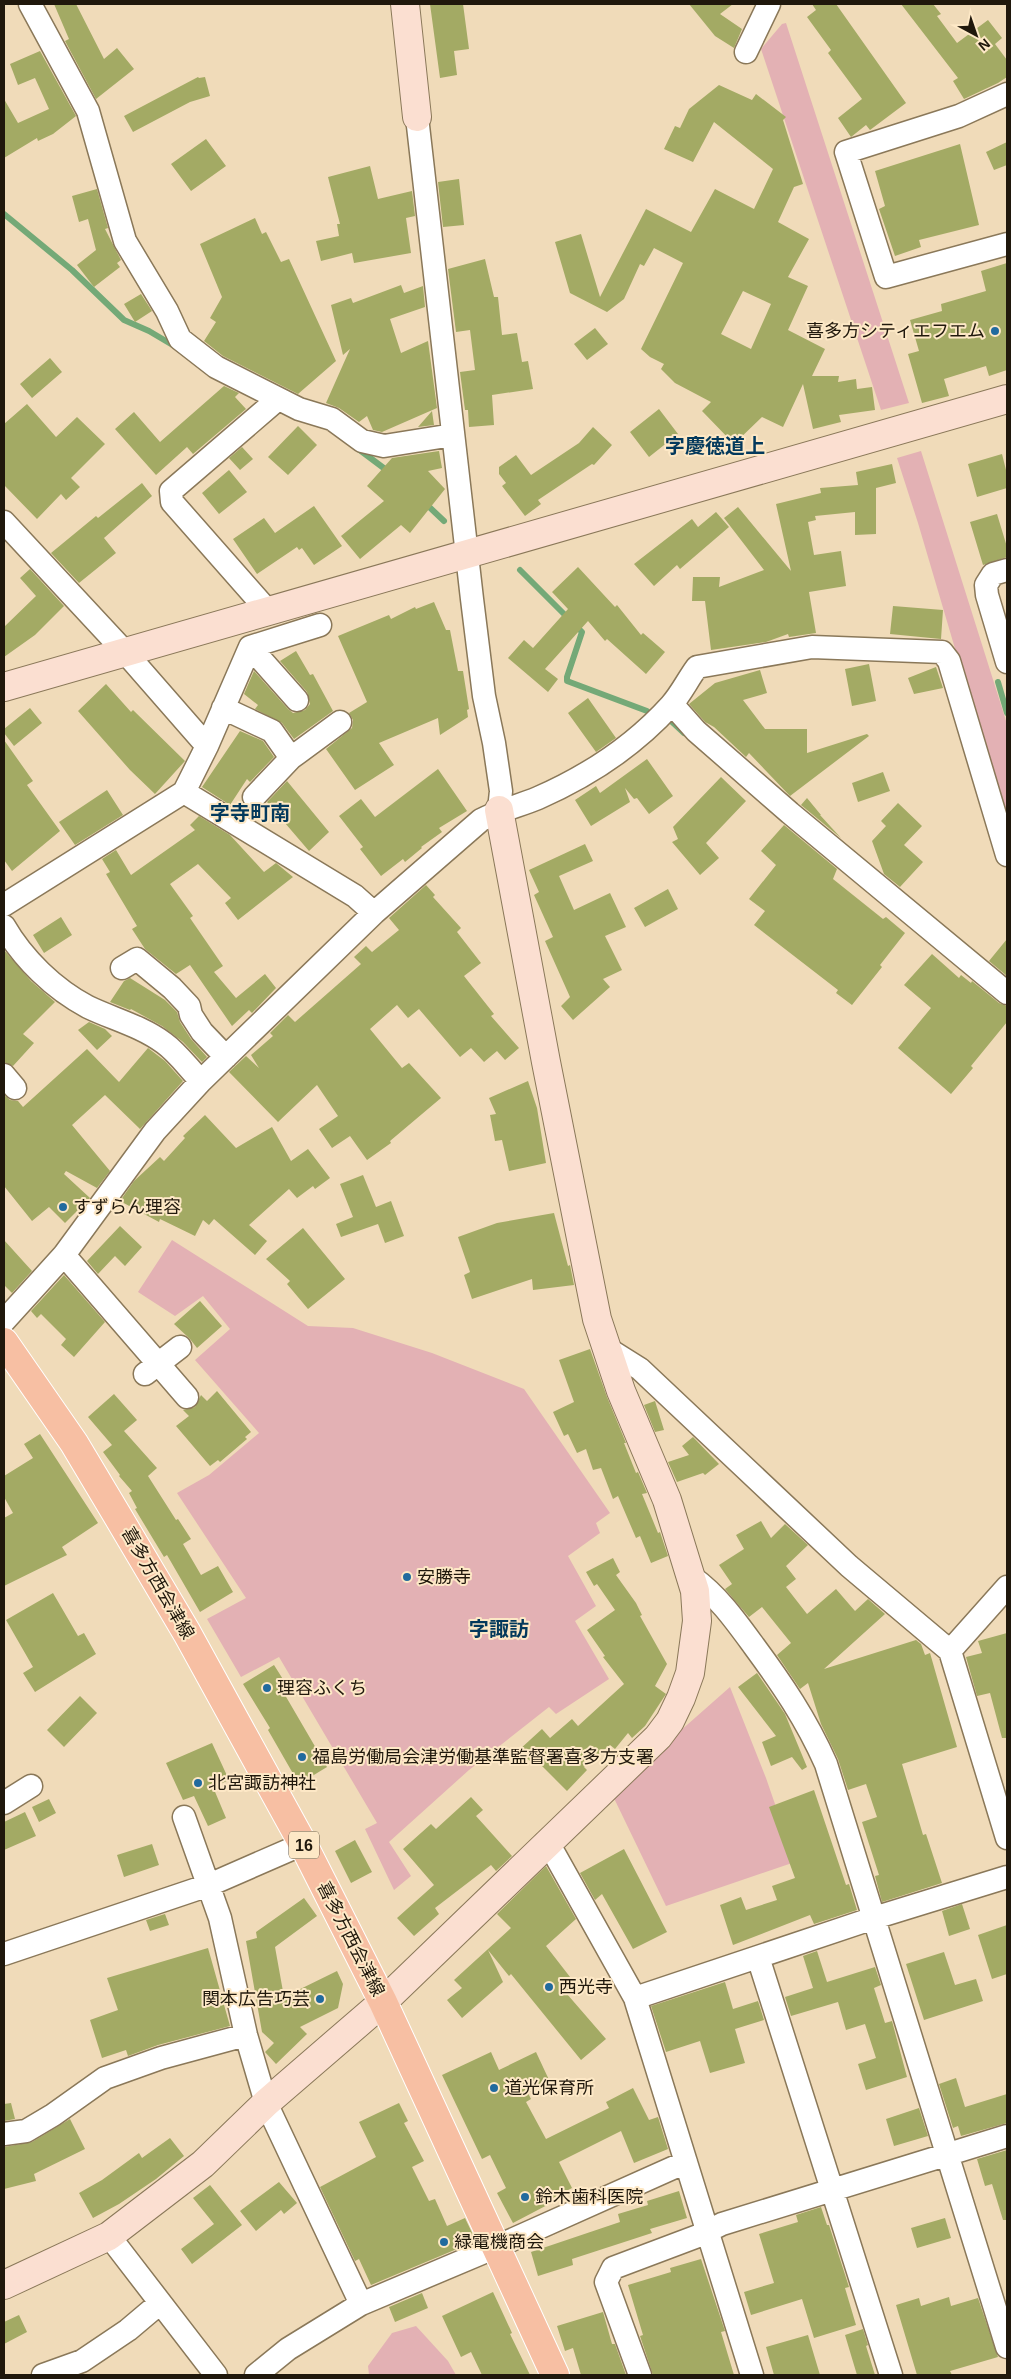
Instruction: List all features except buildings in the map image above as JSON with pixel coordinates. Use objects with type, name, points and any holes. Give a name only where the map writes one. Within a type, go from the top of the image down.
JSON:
[{"type":"main road","name":"喜多方西会津線","points":[[4,1342],[74,1444],[120,1520],[187,1633],[303,1844],[383,2002],[555,2375]]},
{"type":"street","points":[[30,4],[88,111],[125,241],[167,311],[180,339],[216,367],[299,409],[332,419],[354,436],[373,444],[384,446],[453,435]]},
{"type":"street","points":[[4,2285],[109,2236],[203,2164],[266,2103],[383,2002],[545,1843],[658,1736],[670,1721],[682,1698],[694,1653],[697,1621],[692,1578],[667,1500],[621,1391],[605,1347],[578,1226],[499,810],[501,791],[494,743],[484,696],[405,4]]},
{"type":"street","points":[[746,52],[769,4]]},
{"type":"street","points":[[1007,94],[959,116],[846,152],[886,277],[1007,244]]},
{"type":"street","points":[[268,612],[172,502],[171,491],[278,399]]},
{"type":"street","points":[[4,687],[1007,399]]},
{"type":"street","points":[[4,522],[124,651],[207,746]]},
{"type":"street","points":[[1007,570],[994,574],[986,585],[987,595],[1007,662]]},
{"type":"street","points":[[4,905],[184,792],[207,746],[250,647],[320,624]]},
{"type":"street","points":[[250,647],[297,700]]},
{"type":"street","points":[[4,1321],[64,1255],[155,1131],[201,1081],[374,913],[481,820],[499,810],[537,798],[593,770],[623,750],[672,704],[697,667],[812,647],[942,652],[949,661],[1007,855]]},
{"type":"street","points":[[672,704],[696,731],[790,814],[1007,993]]},
{"type":"street","points":[[224,708],[272,731],[291,758]]},
{"type":"street","points":[[254,797],[291,758],[340,722]]},
{"type":"street","points":[[184,792],[355,896],[374,913]]},
{"type":"street","points":[[4,926],[39,970],[58,989],[88,1006],[138,1028],[164,1043],[201,1081]]},
{"type":"street","points":[[122,968],[136,959],[172,988],[189,1006],[191,1015],[202,1032],[226,1057]]},
{"type":"street","points":[[64,1255],[152,1368],[187,1397]]},
{"type":"street","points":[[152,1368],[180,1347]]},
{"type":"street","points":[[605,1347],[640,1369],[849,1566],[950,1651],[1007,1838]]},
{"type":"street","points":[[692,1578],[709,1589],[724,1605],[803,1716],[826,1764],[1007,2348]]},
{"type":"street","points":[[950,1651],[1007,1587]]},
{"type":"street","points":[[4,1802],[31,1786]]},
{"type":"street","points":[[184,1817],[220,1918],[246,2035],[266,2103],[361,2304]]},
{"type":"street","points":[[545,1843],[555,1855],[635,1998],[752,2375]]},
{"type":"street","points":[[4,1954],[208,1885],[303,1844]]},
{"type":"street","points":[[635,1998],[874,1918],[1007,1877]]},
{"type":"street","points":[[758,1957],[892,2375]]},
{"type":"street","points":[[4,2134],[26,2131],[53,2115],[105,2078],[161,2058],[246,2035]]},
{"type":"street","points":[[640,2375],[606,2282],[613,2268],[708,2232],[722,2224],[1007,2136]]},
{"type":"street","points":[[256,2375],[288,2349],[361,2304],[496,2247],[686,2162]]},
{"type":"street","points":[[109,2236],[216,2375]]},
{"type":"street","points":[[43,2375],[82,2361],[128,2330],[160,2303]]},
{"type":"shaded area","points":[[786,23],[909,403],[881,410],[761,49],[782,24]]},
{"type":"shaded area","points":[[921,451],[1007,724],[1007,825],[897,458]]},
{"type":"shaded area","name":"安勝寺","points":[[172,1240],[308,1326],[353,1328],[432,1353],[524,1389],[610,1513],[596,1523],[600,1533],[568,1556],[596,1606],[575,1621],[609,1679],[556,1714],[549,1707],[469,1770],[389,1842],[411,1876],[394,1890],[365,1829],[377,1823],[279,1657],[241,1677],[207,1619],[246,1598],[177,1493],[209,1475],[259,1433],[195,1360],[230,1329],[203,1296],[175,1316],[138,1292]]},
{"type":"shaded area","points":[[730,1687],[766,1778],[795,1862],[666,1906],[611,1792]]},
{"type":"shaded area","points":[[416,2326],[448,2361],[456,2375],[369,2375],[368,2366],[392,2333]]},
{"type":"waterway","points":[[4,214],[72,270],[124,320],[149,331],[176,347]]},
{"type":"waterway","points":[[357,448],[389,472]]},
{"type":"waterway","points":[[425,503],[444,521]]},
{"type":"waterway","points":[[520,570],[582,632],[567,681],[647,711]]},
{"type":"waterway","points":[[998,682],[1007,713]]},
{"type":"waterway","points":[[669,719],[684,733]]},
{"type":"place","name":"喜多方シティエフエム","points":[[995,331]]},
{"type":"place","name":"すずらん理容","points":[[63,1207]]},
{"type":"place","name":"安勝寺","points":[[407,1577]]},
{"type":"place","name":"理容ふくち","points":[[267,1688]]},
{"type":"place","name":"福島労働局会津労働基準監督署喜多方支署","points":[[302,1757]]},
{"type":"place","name":"北宮諏訪神社","points":[[198,1783]]},
{"type":"place","name":"西光寺","points":[[549,1987]]},
{"type":"place","name":"関本広告巧芸","points":[[320,1999]]},
{"type":"place","name":"道光保育所","points":[[494,2088]]},
{"type":"place","name":"鈴木歯科医院","points":[[525,2197]]},
{"type":"place","name":"緑電機商会","points":[[444,2242]]},
{"type":"district","name":"字慶徳道上","points":[[715,446]]},
{"type":"district","name":"字寺町南","points":[[250,813]]},
{"type":"district","name":"字諏訪","points":[[499,1629]]}]
